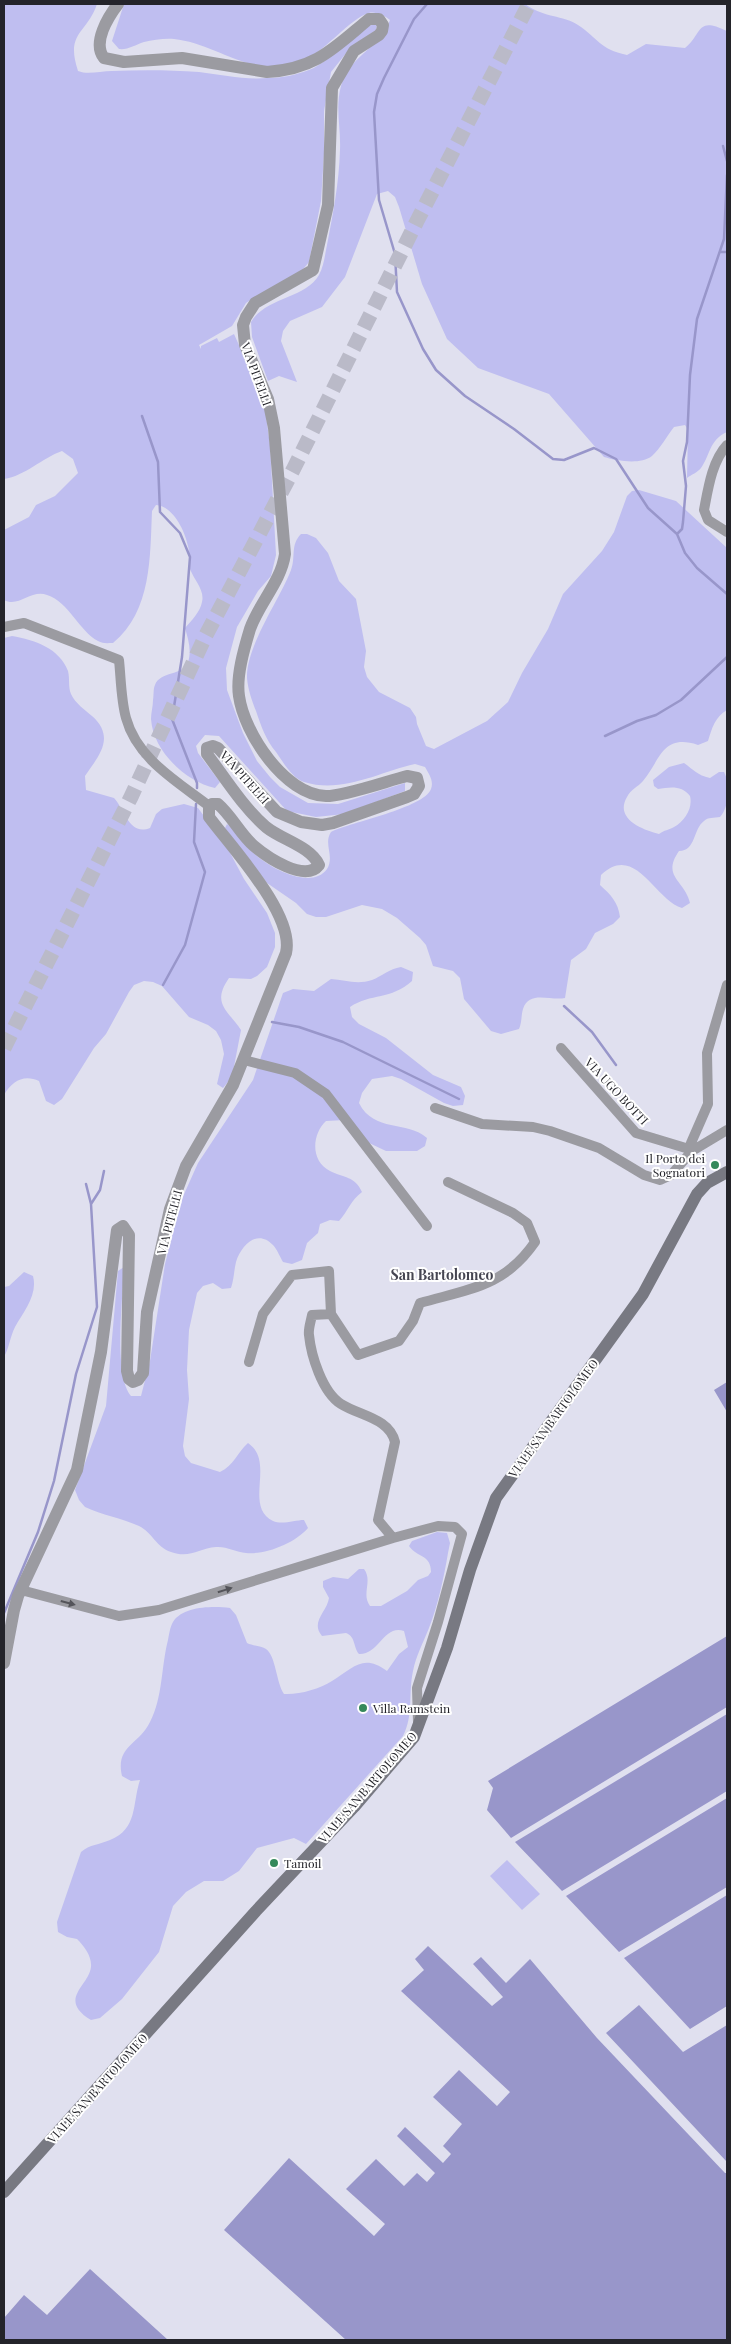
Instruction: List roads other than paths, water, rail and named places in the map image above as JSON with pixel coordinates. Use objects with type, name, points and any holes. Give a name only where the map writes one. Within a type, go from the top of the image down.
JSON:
[{"type":"main road","name":"VIALE SAN BARTOLOMEO","points":[[4,2192],[256,1911],[354,1807],[414,1737],[447,1648],[470,1570],[496,1498],[643,1294],[697,1194],[707,1183],[727,1172]]},
{"type":"street","name":"VIA PITELLI","points":[[4,1663],[14,1610],[21,1590],[78,1470],[102,1352],[117,1230],[122,1226],[129,1235],[127,1371],[128,1379],[133,1382],[138,1380],[143,1372],[147,1312],[170,1208],[186,1166],[233,1085],[288,946],[287,935],[279,912],[209,817],[209,806],[216,803],[254,846],[292,870],[305,873],[317,868],[316,860],[312,855],[280,837],[257,819],[207,754],[209,747],[218,748],[277,812],[301,822],[322,825],[333,823],[414,794],[419,786],[417,778],[407,776],[333,796],[318,795],[305,790],[288,780],[260,746],[241,708],[238,694],[238,679],[250,630],[261,604],[283,567],[285,554],[273,420],[268,398],[245,345],[244,325],[246,317],[255,303],[313,270],[328,205],[332,88],[354,51],[379,35],[383,25],[379,20],[369,20],[320,59],[303,67],[282,71],[267,72],[182,58],[124,62],[104,58],[100,48],[102,34],[118,4]]},
{"type":"street","points":[[727,445],[721,451],[716,461],[704,510],[708,520],[727,532]]},
{"type":"street","points":[[4,627],[24,623],[119,660],[126,718],[138,745],[154,763],[209,806]]},
{"type":"street","points":[[435,1108],[482,1124],[533,1127],[550,1131],[599,1148],[652,1178],[660,1180],[671,1175],[691,1150],[708,1104],[710,1086],[707,1053],[727,985]]},
{"type":"street","name":"VIA UGO BOTTI","points":[[561,1048],[636,1134],[691,1150]]},
{"type":"street","points":[[244,1060],[295,1073],[326,1094],[427,1226]]},
{"type":"street","points":[[691,1150],[727,1130]]},
{"type":"street","points":[[249,1362],[262,1314],[292,1275],[329,1271],[331,1314],[358,1355],[399,1341],[413,1321],[420,1303],[487,1284],[512,1270],[526,1256],[535,1242],[528,1223],[513,1213],[448,1182]]},
{"type":"street","points":[[331,1314],[312,1315],[308,1333],[321,1380],[339,1403],[387,1426],[392,1432],[395,1442],[378,1520],[393,1538]]},
{"type":"street","points":[[21,1590],[119,1616],[159,1610],[393,1538],[438,1526],[455,1526],[462,1534],[438,1622],[417,1688],[418,1728]]},
{"type":"waterway","points":[[427,4],[414,19],[384,78],[377,94],[374,112],[379,200],[395,254],[397,292],[423,349],[436,370],[465,396],[514,429],[553,459],[564,460],[594,448],[616,459],[648,508],[677,534],[685,553],[697,568],[727,594]]},
{"type":"waterway","points":[[723,146],[727,161]]},
{"type":"waterway","points":[[677,534],[682,529],[683,522],[686,486],[683,461],[687,442],[690,375],[697,319],[724,239],[727,175]]},
{"type":"waterway","points":[[720,252],[727,252]]},
{"type":"waterway","points":[[142,416],[158,462],[160,512],[180,533],[190,557],[182,657],[172,719],[197,783],[197,788]]},
{"type":"waterway","points":[[605,736],[637,721],[656,715],[681,700],[727,657]]},
{"type":"waterway","points":[[163,985],[185,945],[205,872],[194,842],[196,804]]},
{"type":"waterway","points":[[564,1006],[592,1032],[616,1065]]},
{"type":"waterway","points":[[272,1022],[299,1027],[343,1042],[459,1099]]},
{"type":"waterway","points":[[91,1204],[100,1190],[104,1171]]},
{"type":"waterway","points":[[4,1613],[38,1532],[54,1481],[76,1374],[97,1307],[91,1204],[86,1184]]},
{"type":"tunnel","points":[[4,1048],[131,797],[205,637],[293,470],[417,221],[529,4]]},
{"type":"place","name":"Il Porto dei Sognatori","points":[[715,1165]]},
{"type":"place","name":"Villa Ramstein","points":[[363,1708]]},
{"type":"place","name":"Tamoil","points":[[274,1863]]},
{"type":"district","name":"San Bartolomeo","points":[[442,1274]]}]
